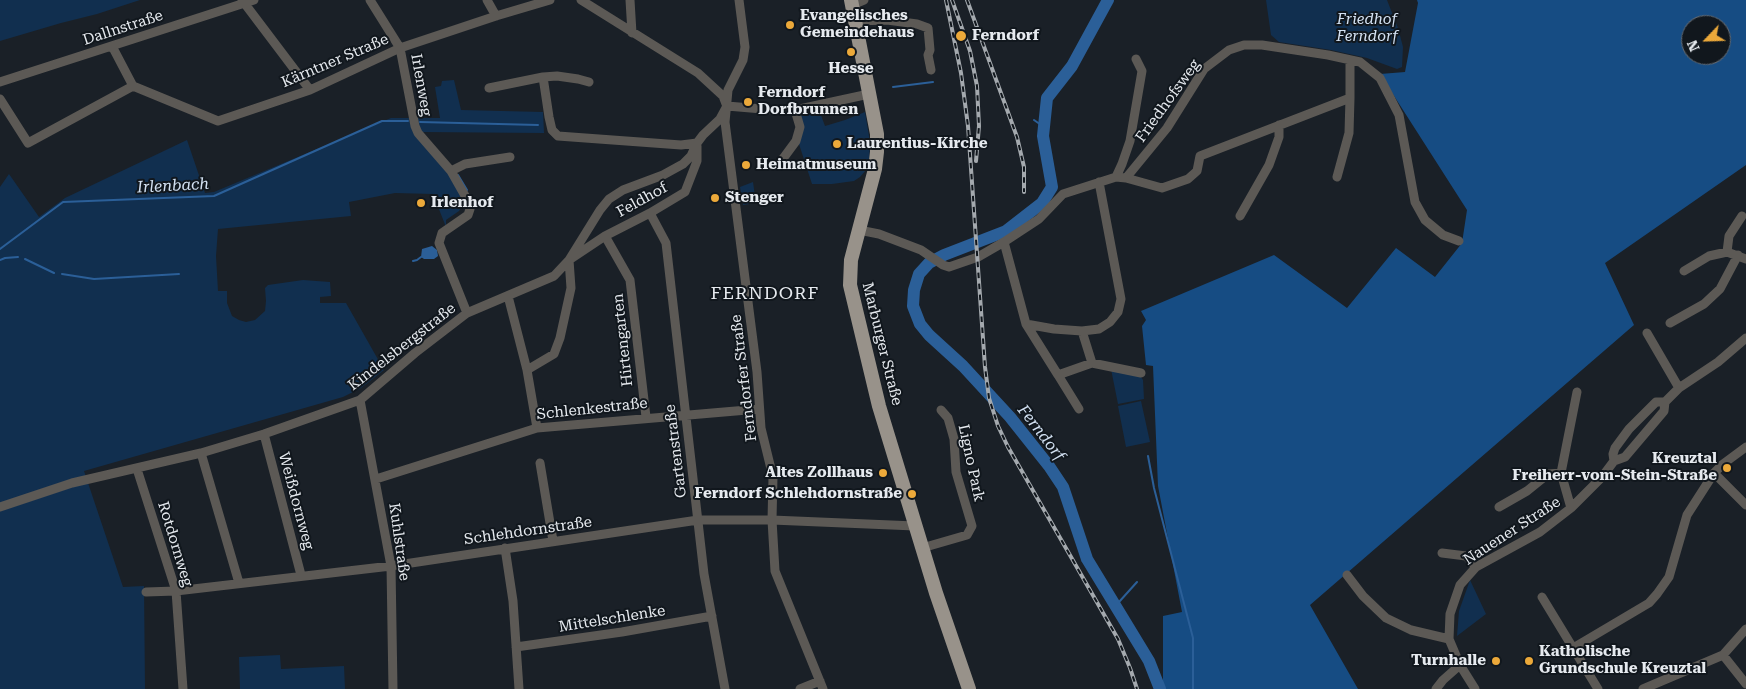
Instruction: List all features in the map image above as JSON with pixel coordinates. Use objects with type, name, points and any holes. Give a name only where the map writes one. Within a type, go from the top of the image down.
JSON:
[{"type":"main road","name":"Marburger Straße","points":[[856,2],[856,21],[877,134],[877,152],[875,169],[851,260],[850,286],[879,406],[915,526],[969,689]]},
{"type":"street","name":"Dallnstraße","points":[[0,82],[254,0]]},
{"type":"street","name":"Irlenweg","points":[[370,0],[400,48],[414,126],[451,172],[468,201],[470,209],[468,215],[442,233],[439,243],[466,313]]},
{"type":"street","points":[[487,0],[496,16]]},
{"type":"street","name":"Kärntner Straße","points":[[133,86],[218,121],[310,90],[400,48],[550,0]]},
{"type":"street","points":[[581,0],[698,72],[723,96],[727,106],[795,110],[869,94]]},
{"type":"street","points":[[630,0],[632,33]]},
{"type":"street","name":"Ferndorfer Straße","points":[[739,0],[744,47],[743,60],[728,90],[725,122],[756,362],[761,428],[772,477],[775,571],[821,685]]},
{"type":"street","points":[[243,2],[310,90]]},
{"type":"street","points":[[856,21],[887,20],[917,24],[928,28],[930,50],[928,55],[931,70]]},
{"type":"street","name":"Friedhofsweg","points":[[1126,178],[1167,128],[1204,69],[1229,50],[1244,45],[1262,45],[1328,54],[1360,62],[1380,78],[1399,115],[1415,202],[1425,220],[1443,235],[1459,241]]},
{"type":"street","points":[[0,99],[28,143],[133,86],[112,46]]},
{"type":"street","name":"Friedhofsweg","points":[[1116,177],[1130,140],[1142,71],[1136,60]]},
{"type":"street","points":[[1338,177],[1349,133],[1350,60]]},
{"type":"street","points":[[488,88],[556,76],[589,82]]},
{"type":"street","points":[[543,77],[552,130],[558,136],[681,145],[697,143]]},
{"type":"street","points":[[859,230],[879,234],[921,250],[949,267],[978,257],[1004,242],[1039,219],[1063,194],[1116,177],[1162,188],[1188,179],[1197,171],[1200,156],[1350,98]]},
{"type":"street","name":"Kindelsbergstraße","points":[[0,507],[72,483],[201,453],[264,434],[360,400],[415,352],[466,313],[554,276],[569,260],[609,199],[622,190],[663,176],[683,164],[691,156],[697,143],[711,126],[720,119],[727,106]]},
{"type":"street","points":[[779,164],[796,141],[800,128],[795,110]]},
{"type":"street","points":[[1240,216],[1269,165],[1279,137],[1279,125]]},
{"type":"street","name":"Feldhof","points":[[569,260],[605,236],[650,213],[685,192],[697,161],[697,143]]},
{"type":"street","points":[[451,172],[465,164],[510,158]]},
{"type":"street","points":[[1026,324],[1054,330],[1082,331],[1099,329],[1110,322],[1118,312],[1121,298],[1099,182]]},
{"type":"street","name":"Gartenstraße","points":[[650,213],[666,243],[704,574],[725,689]]},
{"type":"street","points":[[1727,252],[1729,236],[1742,216]]},
{"type":"street","name":"Hirtengarten","points":[[605,236],[630,280],[646,418]]},
{"type":"street","points":[[1004,242],[1026,324],[1079,409]]},
{"type":"street","points":[[1670,323],[1704,304],[1720,289],[1742,257],[1727,252],[1709,256],[1684,271]]},
{"type":"street","points":[[528,370],[554,354],[560,338],[571,288],[569,260]]},
{"type":"street","points":[[508,296],[528,370],[537,428]]},
{"type":"street","points":[[1082,331],[1092,363]]},
{"type":"street","points":[[1647,333],[1679,388]]},
{"type":"street","name":"Nauener Straße","points":[[1475,689],[1460,665],[1449,639],[1450,614],[1460,585],[1476,567],[1540,532],[1571,508],[1614,462],[1625,456],[1664,411],[1665,402],[1679,388],[1718,362],[1746,338]]},
{"type":"street","points":[[1058,375],[1092,363],[1141,372]]},
{"type":"street","points":[[1571,508],[1561,473],[1577,392]]},
{"type":"street","name":"Kuhlstraße","points":[[360,400],[391,566],[393,689]]},
{"type":"street","name":"Nauener Straße","points":[[1614,462],[1613,454],[1615,448],[1629,429],[1656,402],[1665,402]]},
{"type":"street","name":"Schlenkestraße","points":[[376,479],[537,428],[760,409]]},
{"type":"street","name":"Ligno Park","points":[[922,548],[967,535],[972,526],[956,472],[954,439],[948,418],[941,410]]},
{"type":"street","name":"Weißdornweg","points":[[264,434],[301,576]]},
{"type":"street","points":[[1573,648],[1649,603],[1657,594],[1669,577],[1687,515],[1714,473],[1746,447]]},
{"type":"street","points":[[201,453],[239,583]]},
{"type":"street","points":[[540,463],[553,541]]},
{"type":"street","name":"Rotdornweg","points":[[137,469],[176,591],[183,689]]},
{"type":"street","points":[[1499,507],[1527,491],[1548,474],[1561,473]]},
{"type":"street","points":[[1714,473],[1746,505]]},
{"type":"street","name":"Schlehdornstraße","points":[[146,592],[176,591],[391,566],[698,520],[772,520],[915,526]]},
{"type":"street","points":[[505,548],[513,601],[519,689]]},
{"type":"street","points":[[1442,552],[1466,556],[1476,567]]},
{"type":"street","points":[[1348,575],[1363,596],[1386,618],[1411,630],[1449,639]]},
{"type":"street","points":[[1542,597],[1598,689]]},
{"type":"street","name":"Mittelschlenke","points":[[516,647],[622,632],[712,616]]},
{"type":"street","points":[[1643,689],[1723,655],[1746,629]]},
{"type":"street","points":[[1723,655],[1746,684]]},
{"type":"street","points":[[1436,689],[1460,665]]},
{"type":"street","points":[[800,689],[821,685]]},
{"type":"green space","points":[[0,0],[140,0],[0,41]]},
{"type":"green space","name":"Friedhof Ferndorf","points":[[1266,0],[1387,0],[1403,47],[1402,67],[1397,69],[1367,58],[1279,42],[1271,35]]},
{"type":"green space","points":[[454,80],[461,110],[543,112],[544,133],[421,132],[416,118],[440,118],[435,87],[441,86],[442,81]]},
{"type":"green space","points":[[819,110],[825,126],[865,112],[870,142],[869,163],[867,169],[854,181],[812,184],[798,141],[800,115]]},
{"type":"green space","points":[[391,118],[410,118],[413,132],[451,176],[465,202],[459,211],[446,220],[446,227],[433,194],[395,193],[349,202],[351,216],[218,229],[216,256],[218,291],[227,291],[227,303],[232,316],[246,322],[255,320],[265,311],[265,288],[268,285],[303,280],[330,282],[331,296],[320,297],[320,303],[346,303],[384,370],[361,388],[343,397],[84,471],[123,587],[144,586],[145,689],[0,689],[0,187],[9,174],[39,217],[65,198],[187,140],[205,193],[214,192]]},
{"type":"green space","points":[[753,182],[756,203],[743,205],[740,187]]},
{"type":"green space","points":[[1111,369],[1139,374],[1143,380],[1144,399],[1118,404]]},
{"type":"green space","points":[[1141,401],[1150,442],[1126,447],[1118,406]]},
{"type":"green space","points":[[1470,580],[1486,614],[1457,636],[1459,611]]},
{"type":"green space","points":[[280,655],[281,669],[344,666],[345,689],[240,689],[239,657]]},
{"type":"shaded area","points":[[1417,0],[1746,0],[1746,165],[1605,263],[1634,325],[1310,605],[1358,689],[1163,689],[1163,616],[1182,612],[1158,486],[1153,366],[1146,365],[1142,326],[1146,320],[1141,311],[1274,255],[1347,308],[1396,248],[1435,277],[1462,243],[1467,210],[1380,74],[1405,72]]},
{"type":"shaded area","points":[[432,246],[437,250],[438,256],[434,259],[424,259],[421,257],[422,249]]},
{"type":"waterway","name":"Ferndorf","points":[[1108,0],[1072,66],[1047,98],[1043,136],[1052,187],[1042,203],[1006,231],[944,255],[929,263],[919,274],[914,290],[913,306],[920,324],[929,335],[963,366],[1010,417],[1049,466],[1063,487],[1087,559],[1149,661],[1160,689]]},
{"type":"waterway","name":"Irlenbach","points":[[893,87],[933,82]]},
{"type":"waterway","name":"Irlenbach","points":[[1034,120],[1044,127]]},
{"type":"waterway","name":"Irlenbach","points":[[0,249],[63,202],[214,196],[382,121],[408,121]]},
{"type":"waterway","name":"Irlenbach","points":[[420,122],[538,125]]},
{"type":"waterway","points":[[458,175],[467,190]]},
{"type":"waterway","points":[[0,260],[18,257]]},
{"type":"waterway","points":[[413,261],[421,257]]},
{"type":"waterway","points":[[25,259],[54,273]]},
{"type":"waterway","points":[[62,274],[94,279],[179,274]]},
{"type":"waterway","points":[[1148,456],[1154,488],[1193,638],[1193,689]]},
{"type":"waterway","points":[[1117,609],[1119,602],[1137,582]]},
{"type":"railway","points":[[946,0],[961,73],[968,126],[985,367],[989,398],[998,426],[1008,447],[1118,639],[1137,689]]},
{"type":"railway","points":[[952,0],[970,51],[977,86],[979,126],[976,161]]},
{"type":"railway","points":[[967,0],[1017,137],[1024,167],[1024,192]]},
{"type":"place","name":"Evangelisches Gemeindehaus","points":[[790,25]]},
{"type":"place","name":"Ferndorf","points":[[961,36]]},
{"type":"place","name":"Hesse","points":[[851,52]]},
{"type":"place","name":"Ferndorf Dorfbrunnen","points":[[748,102]]},
{"type":"place","name":"Laurentius-Kirche","points":[[837,144]]},
{"type":"place","name":"Heimatmuseum","points":[[746,165]]},
{"type":"place","name":"Stenger","points":[[715,198]]},
{"type":"place","name":"Irlenhof","points":[[421,203]]},
{"type":"place","name":"Kreuztal Freiherr-vom-Stein-Straße","points":[[1727,468]]},
{"type":"place","name":"Altes Zollhaus","points":[[883,473]]},
{"type":"place","name":"Ferndorf Schlehdornstraße","points":[[912,494]]},
{"type":"place","name":"Turnhalle","points":[[1496,661]]},
{"type":"place","name":"Katholische Grundschule Kreuztal","points":[[1529,661]]},
{"type":"district","name":"FERNDORF","points":[[765,294]]}]
